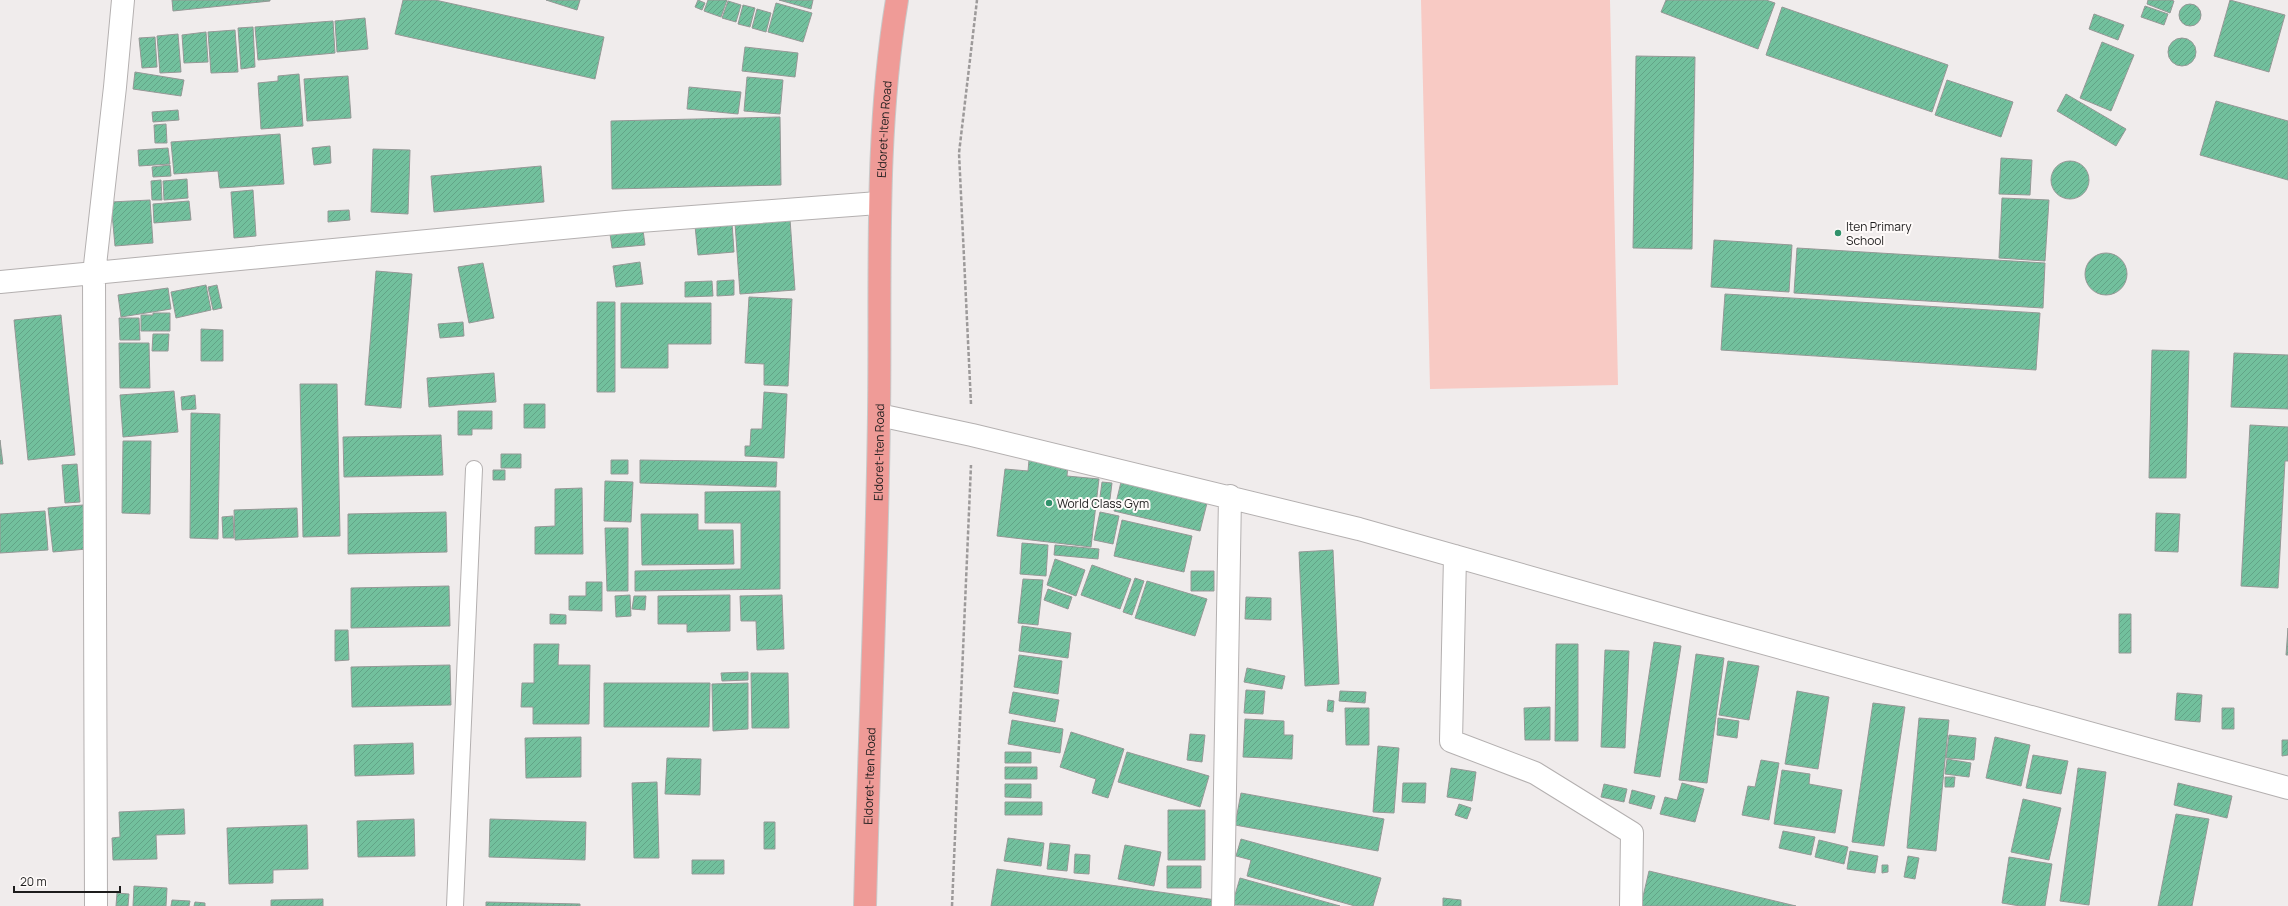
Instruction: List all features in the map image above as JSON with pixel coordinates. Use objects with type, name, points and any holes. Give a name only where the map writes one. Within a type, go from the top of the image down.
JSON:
[{"type":"main road","name":"Eldoret-Iten Road","points":[[865,906],[879,414],[878,203],[891,32],[897,0]]},
{"type":"street","points":[[96,906],[94,274],[116,87],[123,0]]},
{"type":"street","points":[[0,282],[626,222],[878,203]]},
{"type":"street","points":[[879,414],[1230,496],[1455,556],[1926,689],[2288,788]]},
{"type":"street","points":[[1223,906],[1230,496]]},
{"type":"street","points":[[1455,556],[1451,741],[1535,773],[1632,834],[1631,906]]},
{"type":"lane","points":[[455,906],[474,469]]},
{"type":"shaded area","points":[[1421,0],[1610,0],[1618,385],[1430,389]]},
{"type":"building","points":[[172,0],[270,0],[270,1],[173,11]]},
{"type":"building","points":[[403,0],[435,0],[604,37],[595,79],[395,34]]},
{"type":"building","points":[[546,0],[580,0],[577,10]]},
{"type":"building","points":[[698,0],[705,3],[702,10],[695,7]]},
{"type":"building","points":[[708,0],[727,0],[721,17],[704,11]]},
{"type":"building","points":[[779,0],[813,0],[811,9]]},
{"type":"building","points":[[1666,0],[1766,0],[1775,3],[1758,49],[1661,12]]},
{"type":"building","points":[[2148,0],[2174,1],[2170,13],[2147,4]]},
{"type":"building","points":[[2230,0],[2285,15],[2269,72],[2214,56]]},
{"type":"building","points":[[728,1],[741,5],[736,22],[722,18]]},
{"type":"building","points":[[776,3],[812,13],[803,42],[768,32]]},
{"type":"building","points":[[2190,4],[2198,7],[2201,15],[2198,23],[2190,26],[2182,23],[2179,15],[2182,7]]},
{"type":"building","points":[[743,5],[755,8],[750,27],[738,24]]},
{"type":"building","points":[[2145,6],[2168,14],[2164,25],[2141,17]]},
{"type":"building","points":[[1782,7],[1948,65],[1932,112],[1766,55]]},
{"type":"building","points":[[757,9],[771,13],[766,32],[752,28]]},
{"type":"building","points":[[2094,14],[2124,25],[2118,40],[2089,29]]},
{"type":"building","points":[[365,18],[368,49],[337,52],[335,21]]},
{"type":"building","points":[[333,21],[335,53],[258,60],[255,27]]},
{"type":"building","points":[[253,27],[255,67],[241,69],[238,28]]},
{"type":"building","points":[[235,30],[238,72],[211,73],[208,32]]},
{"type":"building","points":[[206,32],[208,62],[184,63],[182,35]]},
{"type":"building","points":[[178,34],[181,72],[160,73],[157,36]]},
{"type":"building","points":[[155,37],[157,67],[142,68],[139,38]]},
{"type":"building","points":[[2182,38],[2192,42],[2196,52],[2192,62],[2182,66],[2172,62],[2168,52],[2172,42]]},
{"type":"building","points":[[2102,42],[2134,55],[2111,111],[2080,98]]},
{"type":"building","points":[[745,47],[798,53],[795,77],[742,71]]},
{"type":"building","points":[[1636,56],[1695,57],[1692,249],[1633,248]]},
{"type":"building","points":[[135,72],[184,80],[181,96],[133,89]]},
{"type":"building","points":[[299,74],[303,126],[261,129],[258,83],[278,81],[278,76]]},
{"type":"building","points":[[348,76],[351,118],[307,121],[304,79]]},
{"type":"building","points":[[747,77],[783,80],[780,114],[744,111]]},
{"type":"building","points":[[1947,80],[2013,102],[2001,137],[1935,115]]},
{"type":"building","points":[[689,87],[741,92],[738,114],[687,109]]},
{"type":"building","points":[[2066,94],[2126,129],[2116,146],[2057,111]]},
{"type":"building","points":[[2216,101],[2288,121],[2288,180],[2200,155]]},
{"type":"building","points":[[178,110],[179,120],[153,122],[152,112]]},
{"type":"building","points":[[780,117],[781,185],[612,189],[611,121]]},
{"type":"building","points":[[166,124],[167,143],[155,143],[154,125]]},
{"type":"building","points":[[280,134],[284,184],[220,188],[218,171],[174,174],[171,142]]},
{"type":"building","points":[[330,146],[331,163],[314,165],[312,148]]},
{"type":"building","points":[[168,148],[170,164],[139,166],[138,150]]},
{"type":"building","points":[[373,149],[410,150],[408,214],[371,212]]},
{"type":"building","points":[[2001,158],[2032,160],[2030,195],[1999,194]]},
{"type":"building","points":[[2066,161],[2074,161],[2084,166],[2088,173],[2088,187],[2084,194],[2074,199],[2066,199],[2056,194],[2054,191],[2051,184],[2051,176],[2056,166],[2059,164]]},
{"type":"building","points":[[170,165],[171,176],[153,177],[152,167]]},
{"type":"building","points":[[541,166],[544,202],[434,212],[431,176]]},
{"type":"building","points":[[187,179],[188,198],[164,200],[163,181]]},
{"type":"building","points":[[161,180],[162,200],[152,200],[151,181]]},
{"type":"building","points":[[253,190],[256,236],[234,238],[231,192]]},
{"type":"building","points":[[2002,198],[2049,200],[2045,261],[1999,258]]},
{"type":"building","points":[[150,200],[153,243],[115,246],[111,202]]},
{"type":"building","points":[[189,201],[191,220],[154,223],[153,204]]},
{"type":"building","points":[[349,210],[350,220],[328,222],[328,211]]},
{"type":"building","points":[[790,219],[795,290],[740,294],[735,223]]},
{"type":"building","points":[[732,223],[734,252],[698,255],[695,226]]},
{"type":"building","points":[[643,230],[645,245],[612,248],[610,234]]},
{"type":"building","points":[[1714,240],[1792,245],[1789,292],[1711,287]]},
{"type":"building","points":[[1797,248],[2045,263],[2043,308],[1794,293]]},
{"type":"building","points":[[2102,253],[2110,253],[2118,256],[2124,262],[2127,274],[2124,286],[2118,292],[2110,295],[2102,295],[2094,292],[2088,286],[2085,278],[2085,270],[2088,262],[2094,256]]},
{"type":"building","points":[[640,262],[643,284],[616,287],[613,266]]},
{"type":"building","points":[[483,263],[494,318],[469,323],[458,267]]},
{"type":"building","points":[[376,271],[412,274],[401,408],[365,405]]},
{"type":"building","points":[[734,280],[734,295],[717,296],[717,281]]},
{"type":"building","points":[[712,281],[713,296],[685,297],[685,282]]},
{"type":"building","points":[[206,285],[211,310],[176,318],[171,292]]},
{"type":"building","points":[[217,285],[222,308],[213,310],[208,287]]},
{"type":"building","points":[[168,288],[171,309],[121,317],[118,295]]},
{"type":"building","points":[[1725,294],[2040,313],[2036,370],[1721,350]]},
{"type":"building","points":[[749,297],[792,299],[788,386],[764,385],[764,364],[745,363]]},
{"type":"building","points":[[597,302],[615,302],[615,392],[597,392]]},
{"type":"building","points":[[621,303],[711,303],[711,344],[668,344],[668,368],[621,368]]},
{"type":"building","points":[[153,313],[170,313],[170,331],[141,331],[141,315],[153,315]]},
{"type":"building","points":[[61,315],[75,455],[28,460],[14,320]]},
{"type":"building","points":[[119,318],[139,318],[140,340],[120,340]]},
{"type":"building","points":[[463,322],[464,336],[440,338],[438,324]]},
{"type":"building","points":[[201,329],[223,330],[223,361],[201,361]]},
{"type":"building","points":[[153,334],[169,334],[168,351],[152,351]]},
{"type":"building","points":[[119,343],[149,343],[150,388],[120,388]]},
{"type":"building","points":[[2152,350],[2189,351],[2186,478],[2149,478]]},
{"type":"building","points":[[2234,353],[2288,355],[2288,409],[2231,407]]},
{"type":"building","points":[[494,373],[496,402],[429,407],[427,378]]},
{"type":"building","points":[[300,384],[337,384],[340,536],[303,537]]},
{"type":"building","points":[[174,391],[178,432],[123,437],[120,395]]},
{"type":"building","points":[[764,392],[787,394],[784,458],[745,456],[745,446],[750,446],[751,429],[762,429]]},
{"type":"building","points":[[195,395],[196,409],[182,410],[181,397]]},
{"type":"building","points":[[524,404],[545,404],[545,428],[524,428]]},
{"type":"building","points":[[458,411],[492,411],[492,429],[472,429],[472,435],[458,435]]},
{"type":"building","points":[[191,413],[220,414],[218,539],[190,538]]},
{"type":"building","points":[[2250,425],[2288,427],[2288,461],[2285,461],[2278,588],[2241,586]]},
{"type":"building","points":[[441,435],[443,475],[344,477],[343,437]]},
{"type":"building","points":[[0,440],[3,464],[0,464]]},
{"type":"building","points":[[123,441],[151,441],[150,514],[122,513]]},
{"type":"building","points":[[501,454],[521,454],[521,468],[501,468]]},
{"type":"building","points":[[611,460],[628,460],[628,474],[611,474]]},
{"type":"building","points":[[640,460],[777,462],[776,487],[640,483]]},
{"type":"building","points":[[1029,460],[1068,464],[1067,476],[1099,479],[1091,547],[997,536],[1005,469],[1028,471]]},
{"type":"building","points":[[77,464],[80,502],[65,503],[62,465]]},
{"type":"building","points":[[493,470],[505,470],[505,480],[493,480]]},
{"type":"building","points":[[605,481],[633,482],[631,522],[604,521]]},
{"type":"building","points":[[1102,482],[1112,483],[1109,507],[1099,505]]},
{"type":"building","points":[[1121,482],[1207,503],[1200,531],[1114,511]]},
{"type":"building","points":[[582,488],[583,554],[535,554],[535,527],[555,526],[555,489]]},
{"type":"building","points":[[780,491],[780,589],[635,591],[635,571],[741,569],[741,523],[705,523],[705,492]]},
{"type":"building","points":[[83,505],[87,549],[53,552],[48,508]]},
{"type":"building","points":[[297,508],[298,537],[235,540],[234,510]]},
{"type":"building","points":[[45,511],[48,550],[0,553],[0,514]]},
{"type":"building","points":[[446,512],[447,552],[348,554],[348,514]]},
{"type":"building","points":[[1100,512],[1119,516],[1113,544],[1094,540]]},
{"type":"building","points":[[2156,513],[2180,514],[2178,552],[2155,551]]},
{"type":"building","points":[[641,514],[698,514],[698,530],[733,530],[734,564],[642,565]]},
{"type":"building","points":[[233,516],[234,538],[223,538],[222,517]]},
{"type":"building","points":[[1122,520],[1192,536],[1184,572],[1114,556]]},
{"type":"building","points":[[605,528],[628,528],[628,591],[607,591]]},
{"type":"building","points":[[1022,543],[1048,545],[1046,576],[1020,574]]},
{"type":"building","points":[[1055,545],[1099,549],[1098,559],[1054,555]]},
{"type":"building","points":[[1333,550],[1339,684],[1305,686],[1299,552]]},
{"type":"building","points":[[1055,559],[1085,570],[1076,596],[1047,585]]},
{"type":"building","points":[[1092,565],[1131,579],[1120,609],[1081,595]]},
{"type":"building","points":[[1191,571],[1214,571],[1214,591],[1191,591]]},
{"type":"building","points":[[1135,578],[1144,581],[1132,615],[1123,612]]},
{"type":"building","points":[[1023,579],[1043,580],[1038,625],[1018,623]]},
{"type":"building","points":[[1147,581],[1207,599],[1195,636],[1135,618]]},
{"type":"building","points":[[586,582],[602,582],[602,611],[569,610],[569,596],[586,596]]},
{"type":"building","points":[[449,586],[450,626],[351,628],[351,588]]},
{"type":"building","points":[[1048,589],[1072,597],[1068,609],[1044,600]]},
{"type":"building","points":[[630,595],[631,616],[616,617],[615,596]]},
{"type":"building","points":[[730,595],[730,631],[687,632],[687,624],[658,624],[658,596]]},
{"type":"building","points":[[782,595],[784,649],[757,650],[756,621],[741,621],[740,596]]},
{"type":"building","points":[[634,596],[646,596],[645,610],[632,609]]},
{"type":"building","points":[[1246,597],[1271,598],[1271,620],[1245,619]]},
{"type":"building","points":[[550,614],[566,615],[566,624],[550,624]]},
{"type":"building","points":[[2119,614],[2131,614],[2131,653],[2119,653]]},
{"type":"building","points":[[1022,626],[1071,633],[1068,658],[1019,651]]},
{"type":"building","points":[[2288,628],[2288,655],[2286,655]]},
{"type":"building","points":[[335,630],[348,630],[349,660],[335,661]]},
{"type":"building","points":[[1654,642],[1681,646],[1660,777],[1634,773]]},
{"type":"building","points":[[534,644],[559,644],[558,665],[590,665],[589,724],[533,724],[533,707],[521,707],[522,683],[534,683]]},
{"type":"building","points":[[1556,644],[1578,644],[1578,741],[1555,741]]},
{"type":"building","points":[[1605,650],[1629,651],[1625,748],[1601,747]]},
{"type":"building","points":[[1696,654],[1724,658],[1707,783],[1679,780]]},
{"type":"building","points":[[1019,655],[1062,661],[1058,694],[1014,687]]},
{"type":"building","points":[[1728,661],[1759,666],[1749,720],[1719,715]]},
{"type":"building","points":[[450,665],[451,705],[352,707],[351,667]]},
{"type":"building","points":[[1247,668],[1285,676],[1282,689],[1244,682]]},
{"type":"building","points":[[748,672],[748,680],[722,681],[721,673]]},
{"type":"building","points":[[751,673],[788,673],[789,728],[752,728]]},
{"type":"building","points":[[604,683],[710,683],[709,727],[604,727]]},
{"type":"building","points":[[748,683],[748,729],[713,731],[712,684]]},
{"type":"building","points":[[1246,690],[1265,691],[1263,714],[1244,713]]},
{"type":"building","points":[[1340,691],[1366,692],[1365,703],[1339,701]]},
{"type":"building","points":[[1797,691],[1829,697],[1818,769],[1785,764]]},
{"type":"building","points":[[1013,692],[1059,700],[1055,722],[1009,713]]},
{"type":"building","points":[[2177,693],[2202,695],[2200,722],[2175,720]]},
{"type":"building","points":[[1328,700],[1334,701],[1333,712],[1327,711]]},
{"type":"building","points":[[1873,703],[1905,707],[1884,846],[1852,842]]},
{"type":"building","points":[[1550,707],[1550,740],[1525,740],[1524,708]]},
{"type":"building","points":[[1345,708],[1369,708],[1369,745],[1346,745]]},
{"type":"building","points":[[2222,708],[2234,708],[2234,729],[2222,729]]},
{"type":"building","points":[[1718,718],[1739,721],[1737,738],[1717,735]]},
{"type":"building","points":[[1919,718],[1949,720],[1936,851],[1907,848]]},
{"type":"building","points":[[1245,719],[1284,721],[1284,735],[1293,735],[1292,759],[1243,757]]},
{"type":"building","points":[[1012,720],[1063,729],[1060,753],[1008,744]]},
{"type":"building","points":[[1071,732],[1124,749],[1108,798],[1092,793],[1096,779],[1060,767]]},
{"type":"building","points":[[1190,734],[1205,735],[1202,762],[1187,760]]},
{"type":"building","points":[[1949,735],[1976,738],[1974,760],[1946,758]]},
{"type":"building","points":[[581,737],[581,777],[526,778],[525,738]]},
{"type":"building","points":[[1995,737],[2030,745],[2021,786],[1986,778]]},
{"type":"building","points":[[2282,740],[2288,740],[2288,755],[2282,756]]},
{"type":"building","points":[[413,743],[414,774],[355,776],[354,745]]},
{"type":"building","points":[[1378,746],[1399,748],[1394,813],[1373,812]]},
{"type":"building","points":[[1005,752],[1031,752],[1031,763],[1005,763]]},
{"type":"building","points":[[1127,752],[1209,776],[1200,807],[1118,782]]},
{"type":"building","points":[[2033,755],[2068,761],[2061,794],[2026,788]]},
{"type":"building","points":[[667,758],[701,759],[700,795],[665,794]]},
{"type":"building","points":[[1947,759],[1971,763],[1969,777],[1945,774]]},
{"type":"building","points":[[1761,760],[1779,763],[1769,820],[1742,815],[1748,786],[1755,787]]},
{"type":"building","points":[[1005,767],[1037,767],[1037,779],[1005,779]]},
{"type":"building","points":[[1451,768],[1476,772],[1472,801],[1447,797]]},
{"type":"building","points":[[2078,768],[2106,772],[2089,905],[2060,901]]},
{"type":"building","points":[[1782,770],[1810,774],[1809,784],[1842,790],[1835,833],[1774,824]]},
{"type":"building","points":[[1945,777],[1955,777],[1954,787],[1945,787]]},
{"type":"building","points":[[657,782],[659,858],[634,858],[632,783]]},
{"type":"building","points":[[1403,783],[1426,783],[1425,803],[1402,802]]},
{"type":"building","points":[[1682,783],[1704,789],[1695,822],[1660,814],[1665,797],[1677,800]]},
{"type":"building","points":[[2178,783],[2232,796],[2227,818],[2174,805]]},
{"type":"building","points":[[1005,784],[1031,784],[1031,798],[1005,797]]},
{"type":"building","points":[[1604,784],[1627,789],[1624,802],[1601,797]]},
{"type":"building","points":[[1632,790],[1655,796],[1651,809],[1629,803]]},
{"type":"building","points":[[1241,793],[1384,819],[1378,851],[1235,825]]},
{"type":"building","points":[[2023,799],[2061,808],[2049,860],[2011,852]]},
{"type":"building","points":[[1005,802],[1042,802],[1042,815],[1005,815]]},
{"type":"building","points":[[1459,804],[1471,808],[1467,819],[1455,815]]},
{"type":"building","points":[[184,809],[185,834],[156,835],[157,859],[113,860],[112,838],[120,837],[119,812]]},
{"type":"building","points":[[1168,810],[1205,810],[1205,860],[1168,860]]},
{"type":"building","points":[[2176,814],[2209,819],[2192,906],[2158,906]]},
{"type":"building","points":[[414,819],[415,856],[358,857],[357,821]]},
{"type":"building","points":[[490,819],[586,822],[585,860],[489,857]]},
{"type":"building","points":[[764,822],[775,822],[775,849],[764,849]]},
{"type":"building","points":[[307,825],[308,869],[273,870],[273,883],[229,884],[227,828]]},
{"type":"building","points":[[1783,831],[1815,837],[1811,855],[1779,848]]},
{"type":"building","points":[[1008,838],[1044,843],[1041,866],[1004,861]]},
{"type":"building","points":[[1241,839],[1381,878],[1373,906],[1355,906],[1247,876],[1251,860],[1236,856]]},
{"type":"building","points":[[1819,840],[1848,847],[1844,864],[1815,857]]},
{"type":"building","points":[[1050,843],[1070,845],[1067,871],[1047,869]]},
{"type":"building","points":[[1125,845],[1161,852],[1154,886],[1118,879]]},
{"type":"building","points":[[1850,851],[1878,856],[1875,873],[1847,869]]},
{"type":"building","points":[[1075,854],[1090,855],[1089,874],[1074,873]]},
{"type":"building","points":[[1908,856],[1919,858],[1915,879],[1904,877]]},
{"type":"building","points":[[2009,857],[2052,864],[2045,906],[2020,906],[2002,903]]},
{"type":"building","points":[[692,860],[724,860],[724,874],[692,874]]},
{"type":"building","points":[[1882,865],[1888,865],[1888,872],[1882,873]]},
{"type":"building","points":[[1167,866],[1201,866],[1201,888],[1167,888]]},
{"type":"building","points":[[997,869],[1216,900],[1215,906],[991,906]]},
{"type":"building","points":[[1649,871],[1796,906],[1645,906],[1641,905]]},
{"type":"building","points":[[1240,878],[1340,906],[1232,905]]},
{"type":"building","points":[[134,886],[167,888],[166,906],[133,906]]},
{"type":"building","points":[[117,893],[129,894],[128,906],[116,906]]},
{"type":"building","points":[[1443,898],[1461,900],[1461,906],[1443,906]]},
{"type":"building","points":[[323,899],[323,906],[271,906],[271,900]]},
{"type":"building","points":[[172,900],[190,901],[189,906],[171,906]]},
{"type":"building","points":[[195,902],[205,903],[205,906],[194,906]]},
{"type":"building","points":[[486,902],[580,904],[580,906],[486,906]]},
{"type":"place","name":"Iten Primary School","points":[[1838,233]]},
{"type":"place","name":"World Class Gym","points":[[1049,503]]}]
